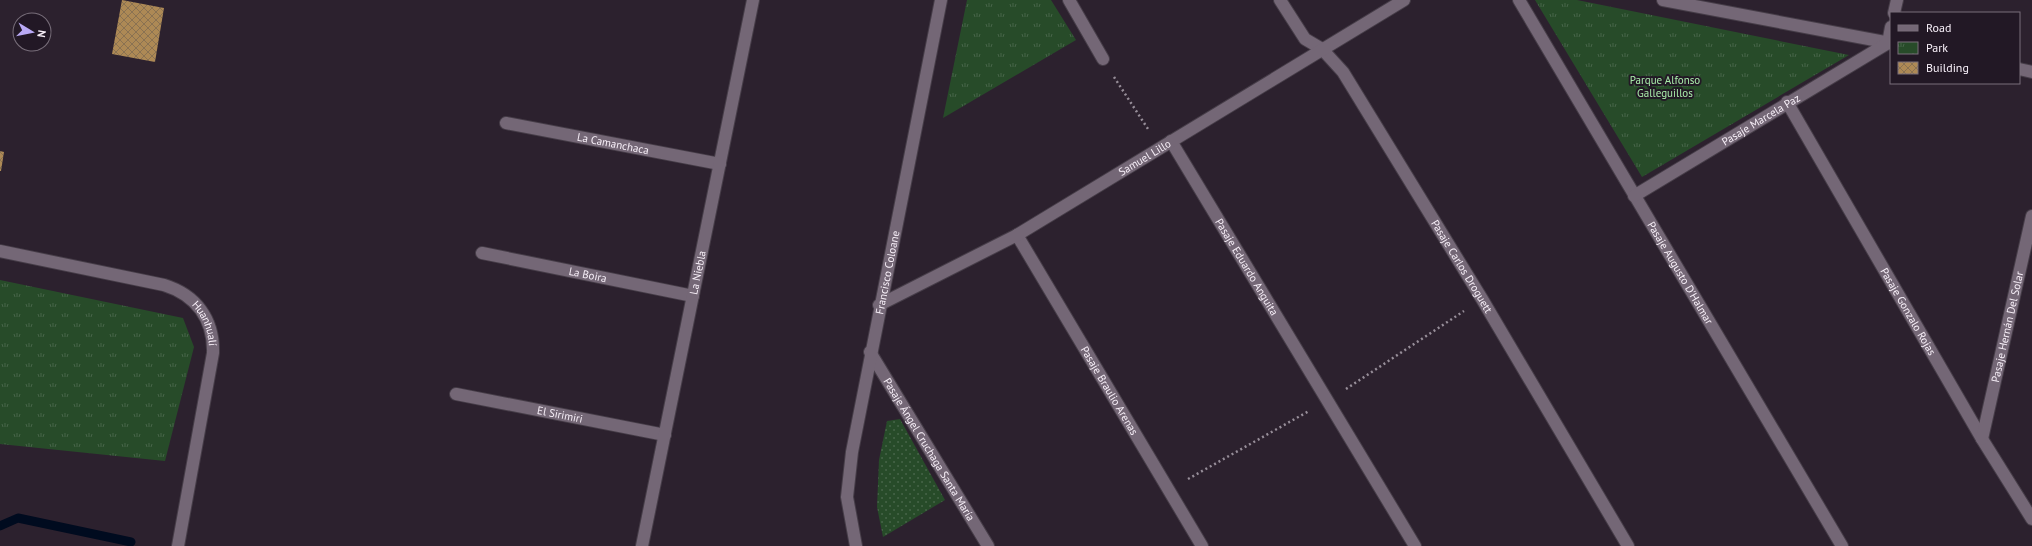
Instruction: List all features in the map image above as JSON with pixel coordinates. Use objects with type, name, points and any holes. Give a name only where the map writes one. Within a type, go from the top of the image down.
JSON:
[{"type":"street","name":"La Niebla","points":[[642,546],[753,0]]},
{"type":"street","name":"Francisco Coloane","points":[[856,546],[846,497],[852,452],[879,305],[941,0]]},
{"type":"street","points":[[1068,0],[1103,59]]},
{"type":"street","name":"Pasaje Carlos Droguett","points":[[1280,0],[1305,39],[1322,49],[1335,61],[1352,85],[1482,299],[1628,546]]},
{"type":"street","name":"Samuel Lillo","points":[[879,305],[1017,235],[1404,0]]},
{"type":"street","name":"Pasaje Augusto D'Halmar","points":[[1519,0],[1842,546]]},
{"type":"street","points":[[1664,0],[1713,5],[1889,43]]},
{"type":"street","points":[[1894,12],[1897,0]]},
{"type":"street","name":"Pasaje Marcela Paz","points":[[1634,196],[1787,102],[1889,43]]},
{"type":"street","points":[[2020,69],[2032,72]]},
{"type":"street","name":"Pasaje Gonzalo Rojas","points":[[1787,102],[1982,439],[2032,519]]},
{"type":"street","name":"La Camanchaca","points":[[506,122],[720,164]]},
{"type":"street","name":"Pasaje Eduardo Anguita","points":[[1171,141],[1415,546]]},
{"type":"street","name":"Pasaje Hernán Del Solar","points":[[1982,439],[2032,216]]},
{"type":"street","name":"Pasaje Braulio Arenas","points":[[1017,235],[1202,546]]},
{"type":"street","name":"Huanhualí","points":[[0,251],[164,285],[183,292],[204,312],[213,339],[213,353],[178,546]]},
{"type":"street","name":"La Boira","points":[[482,253],[693,296]]},
{"type":"street","name":"Pasaje Ángel Cruchaga Santa María","points":[[870,352],[988,546]]},
{"type":"street","name":"El Sirimiri","points":[[456,394],[665,435]]},
{"type":"path","points":[[1103,59],[1147,129],[1171,141]]},
{"type":"green space","points":[[967,0],[1051,0],[1076,40],[943,118]]},
{"type":"green space","name":"Parque Alfonso Galleguillos","points":[[1535,0],[1577,0],[1849,55],[1642,177]]},
{"type":"green space","points":[[0,280],[183,318],[194,347],[165,461],[0,444]]},
{"type":"green space","points":[[900,419],[945,500],[883,537],[877,507],[879,460],[887,421]]},
{"type":"building","points":[[122,0],[164,8],[155,62],[112,54]]},
{"type":"building","points":[[0,151],[4,152],[1,171],[0,171]]},
{"type":"waterway","points":[[0,526],[18,518],[131,542]]}]
